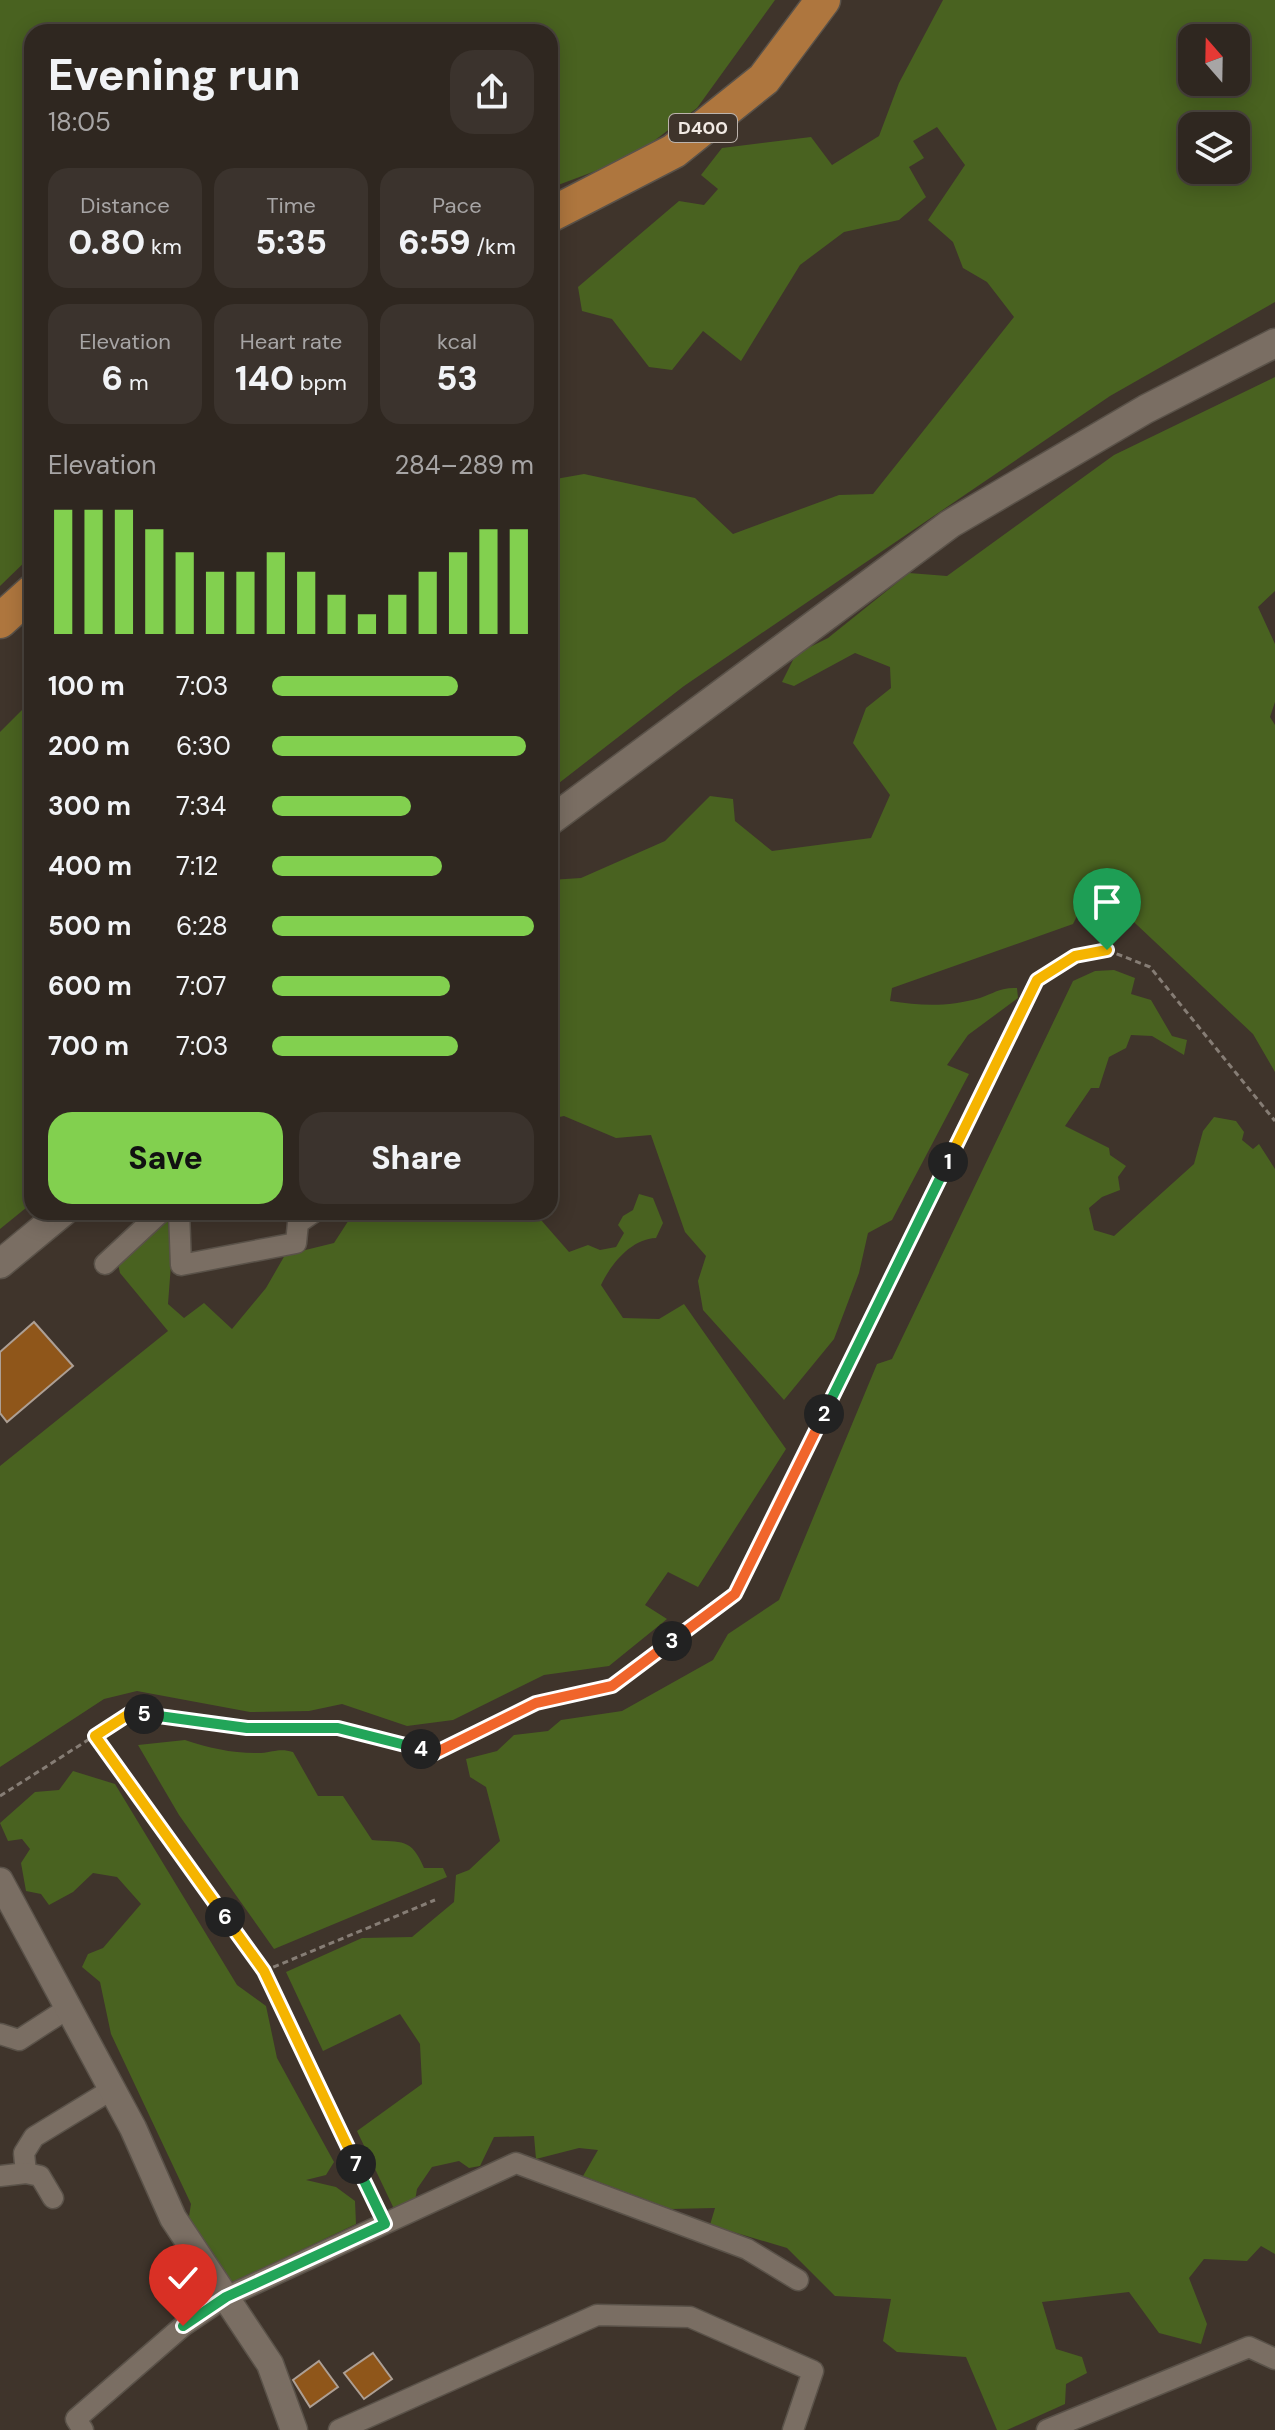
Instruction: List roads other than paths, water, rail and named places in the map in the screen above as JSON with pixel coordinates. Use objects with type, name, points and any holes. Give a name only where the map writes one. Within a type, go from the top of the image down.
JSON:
[{"type":"highway","name":"D400","points":[[558,211],[674,151],[764,79],[823,0]]},
{"type":"highway","points":[[0,621],[24,599]]},
{"type":"main road","points":[[558,815],[950,524],[1146,409],[1275,343]]},
{"type":"main road","points":[[0,1264],[53,1220]]},
{"type":"street","points":[[105,1264],[152,1220]]},
{"type":"street","points":[[179,1220],[181,1265],[296,1243],[298,1223],[302,1220]]},
{"type":"street","points":[[0,1881],[133,2128],[173,2218],[270,2364],[294,2430]]},
{"type":"street","points":[[0,2034],[19,2040],[67,2009]]},
{"type":"street","points":[[26,2173],[24,2153],[34,2137],[111,2090]]},
{"type":"street","points":[[83,2430],[76,2419],[183,2326],[226,2297],[516,2163],[747,2249],[798,2280]]},
{"type":"street","points":[[0,2176],[26,2173],[40,2176],[53,2198]]},
{"type":"street","points":[[339,2430],[597,2315],[690,2317],[813,2371],[793,2430]]},
{"type":"street","points":[[1047,2430],[1249,2347],[1275,2359]]}]
